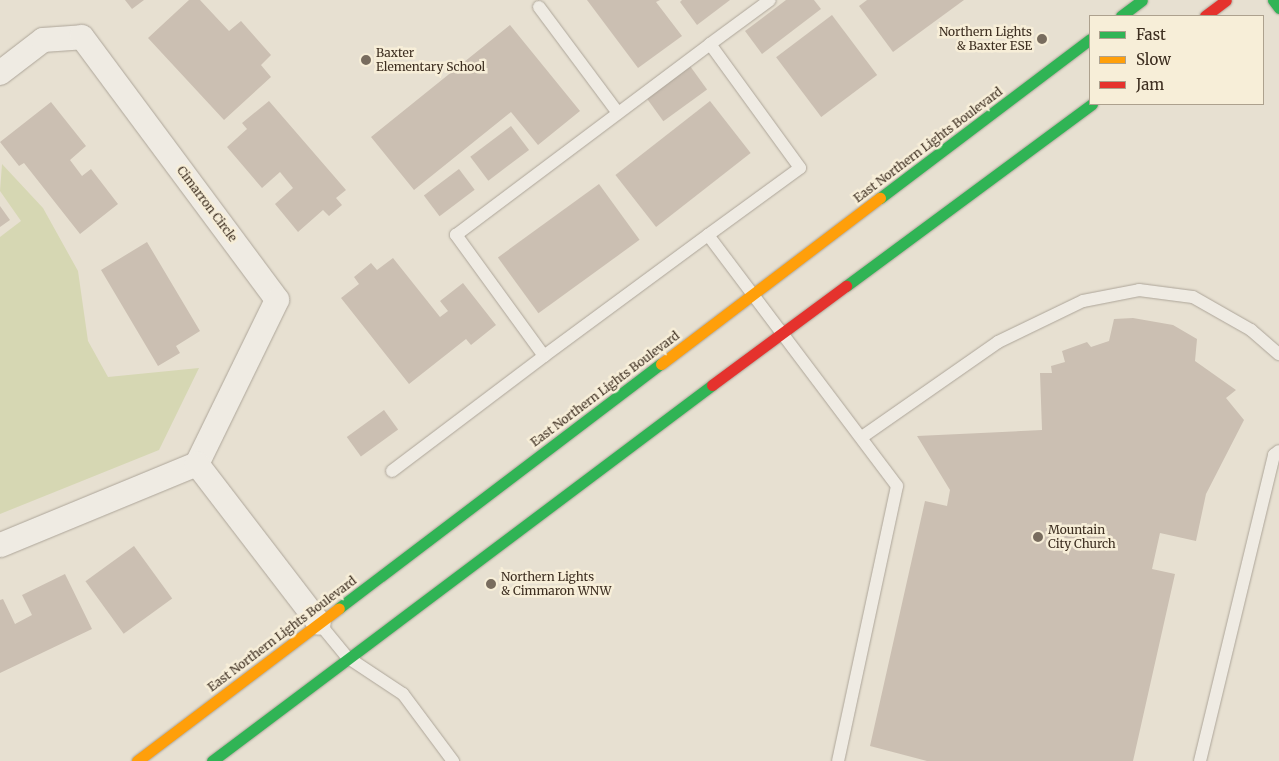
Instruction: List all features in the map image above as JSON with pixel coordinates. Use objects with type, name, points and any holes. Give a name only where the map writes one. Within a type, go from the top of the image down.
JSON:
[{"type":"main road","points":[[1122,15],[1142,0]]},
{"type":"main road","points":[[1206,15],[1226,0]]},
{"type":"main road","points":[[1273,0],[1279,8]]},
{"type":"main road","name":"East Northern Lights Boulevard","points":[[137,761],[1089,40]]},
{"type":"main road","points":[[212,761],[347,657],[1091,105]]},
{"type":"street","name":"Cimarron Circle","points":[[0,73],[43,40],[82,37],[277,300],[198,464]]},
{"type":"street","points":[[0,545],[198,464],[318,623]]},
{"type":"lane","points":[[544,356],[456,235],[770,0]]},
{"type":"lane","points":[[539,7],[618,113]]},
{"type":"lane","points":[[392,472],[544,356],[800,168],[710,44]]},
{"type":"lane","points":[[708,235],[862,437],[896,486],[838,761]]},
{"type":"lane","points":[[862,437],[998,342],[1083,301],[1139,290],[1193,297],[1251,330],[1279,354]]},
{"type":"lane","points":[[1200,761],[1274,455],[1279,451]]},
{"type":"lane","points":[[318,623],[347,657],[403,694],[453,761]]},
{"type":"green space","points":[[2,164],[43,208],[78,271],[88,341],[108,377],[199,368],[159,450],[0,514],[0,237],[21,221],[0,191]]},
{"type":"building","points":[[125,0],[144,0],[132,9]]},
{"type":"building","points":[[189,0],[200,0],[229,31],[241,21],[271,55],[261,65],[271,77],[224,120],[148,38]]},
{"type":"building","points":[[587,0],[660,0],[656,2],[682,36],[638,68]]},
{"type":"building","points":[[682,0],[730,0],[697,25],[680,2]]},
{"type":"building","points":[[786,0],[814,0],[821,9],[762,54],[745,31]]},
{"type":"building","points":[[867,0],[964,0],[893,52],[859,6]]},
{"type":"building","points":[[832,15],[877,75],[821,117],[776,57]]},
{"type":"building","points":[[510,25],[580,111],[538,145],[511,112],[414,190],[371,137]]},
{"type":"building","points":[[690,66],[707,89],[663,121],[646,98]]},
{"type":"building","points":[[269,101],[346,190],[336,198],[342,205],[329,216],[323,210],[298,232],[275,204],[293,188],[280,172],[262,188],[227,147],[247,129],[242,123]]},
{"type":"building","points":[[710,101],[751,153],[656,227],[615,175]]},
{"type":"building","points":[[51,102],[86,146],[70,160],[82,176],[91,169],[118,204],[80,234],[24,163],[19,166],[0,142]]},
{"type":"building","points":[[511,126],[529,150],[488,181],[470,157]]},
{"type":"building","points":[[459,169],[475,190],[440,216],[424,195]]},
{"type":"building","points":[[599,184],[640,240],[538,313],[498,257]]},
{"type":"building","points":[[0,206],[10,220],[0,227]]},
{"type":"building","points":[[147,242],[200,331],[176,346],[180,353],[158,366],[101,270]]},
{"type":"building","points":[[393,258],[440,317],[448,311],[440,301],[463,283],[496,325],[471,345],[466,339],[409,384],[341,298],[359,284],[354,277],[371,263],[377,270]]},
{"type":"building","name":"Mountain City Church","points":[[1133,318],[1173,325],[1197,339],[1195,361],[1236,390],[1226,398],[1244,420],[1206,494],[1196,541],[1160,533],[1152,569],[1175,574],[1133,761],[927,761],[870,746],[925,501],[947,506],[950,490],[917,436],[1042,430],[1040,373],[1052,373],[1051,366],[1065,362],[1062,351],[1087,342],[1091,347],[1109,341],[1114,319]]},
{"type":"building","points":[[384,410],[398,429],[361,456],[347,437]]},
{"type":"building","points":[[134,546],[172,599],[124,634],[85,581]]},
{"type":"building","points":[[65,574],[92,629],[0,673],[0,600],[3,599],[15,624],[32,615],[22,595]]},
{"type":"traffic: fast","points":[[1122,15],[1142,0]]},
{"type":"traffic: fast","points":[[1273,0],[1279,8]]},
{"type":"traffic: fast","points":[[880,198],[1089,40]]},
{"type":"traffic: fast","points":[[846,286],[1091,105]]},
{"type":"traffic: fast","points":[[339,608],[661,364]]},
{"type":"traffic: fast","points":[[212,761],[712,385]]},
{"type":"traffic: slow","points":[[661,364],[880,198]]},
{"type":"traffic: slow","points":[[137,761],[339,608]]},
{"type":"traffic: jam","points":[[1206,15],[1226,0]]},
{"type":"traffic: jam","points":[[712,385],[846,286]]},
{"type":"place","name":"Northern Lights & Baxter ESE","points":[[1042,39]]},
{"type":"place","name":"Baxter Elementary School","points":[[366,60]]},
{"type":"place","name":"Mountain City Church","points":[[1038,537]]},
{"type":"place","name":"Northern Lights & Cimmaron WNW","points":[[491,584]]}]
